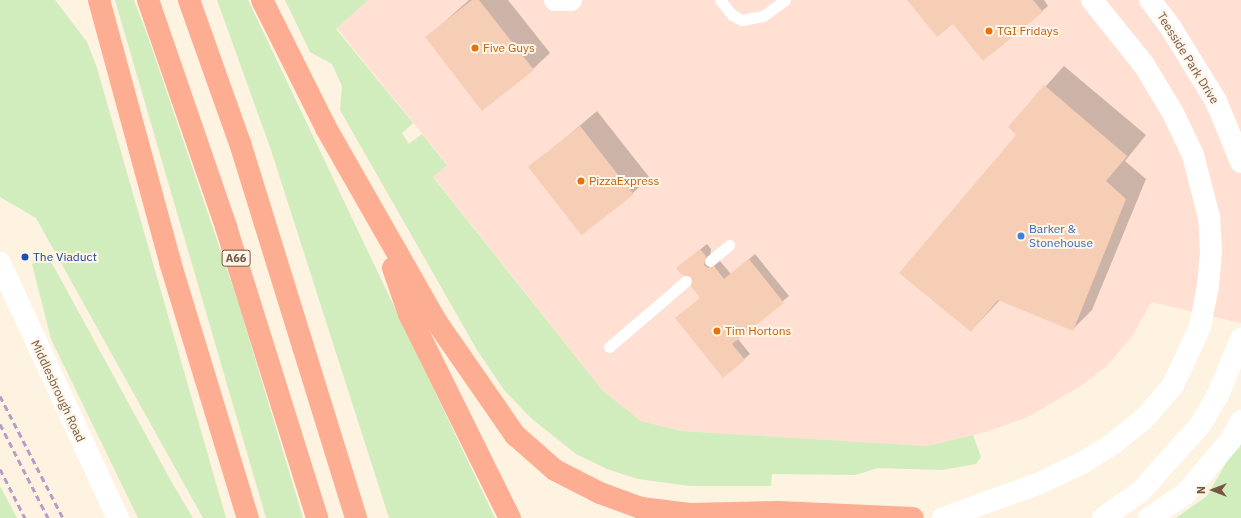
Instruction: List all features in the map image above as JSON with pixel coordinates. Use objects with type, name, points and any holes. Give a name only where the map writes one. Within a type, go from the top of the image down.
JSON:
[{"type":"highway","name":"A66","points":[[148,0],[226,227],[317,518]]},
{"type":"highway","points":[[189,0],[240,143],[356,518]]},
{"type":"highway","points":[[262,0],[374,216],[436,321],[516,435],[555,470],[600,494],[641,508],[690,514],[779,512],[913,518]]},
{"type":"highway","points":[[98,5],[170,262],[248,518]]},
{"type":"highway","points":[[374,216],[409,314],[510,518]]},
{"type":"street","points":[[555,0],[571,0]]},
{"type":"street","points":[[943,518],[1040,483],[1082,463],[1115,442],[1145,418],[1173,385],[1200,327],[1208,286],[1210,252],[1209,217],[1193,155],[1173,113],[1144,65],[1092,0]]},
{"type":"street","name":"Teesside Park Drive","points":[[1150,0],[1171,28],[1216,101],[1241,162]]},
{"type":"street","name":"Middlesbrough Road","points":[[0,263],[118,518]]},
{"type":"street","points":[[1103,518],[1145,486],[1201,424],[1218,395],[1240,344]]},
{"type":"street","points":[[1149,518],[1185,494],[1230,441],[1241,421]]},
{"type":"lane","points":[[720,0],[732,15],[742,20],[763,16],[785,0]]},
{"type":"lane","points":[[710,261],[728,245]]},
{"type":"lane","points":[[609,347],[686,281]]},
{"type":"shaded area","points":[[314,0],[1241,0],[1241,323],[1151,302],[1132,336],[1107,366],[1082,385],[1028,417],[986,432],[927,446],[682,431],[641,421],[603,391],[433,176],[447,164]]},
{"type":"green space","points":[[0,0],[55,0],[87,42],[97,68],[226,518],[203,518],[36,218],[0,197]]},
{"type":"green space","points":[[115,0],[134,0],[148,37],[238,302],[303,518],[266,518]]},
{"type":"green space","points":[[217,0],[248,0],[495,518],[389,518],[271,150]]},
{"type":"green space","points":[[285,0],[368,0],[336,29],[413,123],[402,133],[409,144],[422,134],[447,165],[433,177],[603,391],[641,421],[682,431],[927,446],[973,435],[981,457],[976,464],[942,470],[878,468],[855,475],[772,474],[771,486],[690,486],[638,479],[607,469],[576,454],[532,419],[504,390],[477,350],[340,110],[342,86],[332,64],[310,52]]},
{"type":"green space","points":[[48,256],[171,481],[193,518],[138,518],[51,339],[32,264]]},
{"type":"green space","points":[[1241,437],[1241,518],[1176,518],[1207,496]]},
{"type":"green space","points":[[0,486],[9,503],[17,518],[0,518]]},
{"type":"building","name":"Five Guys","points":[[472,0],[479,0],[534,70],[482,111],[425,37]]},
{"type":"building","name":"TGI Fridays","points":[[907,0],[1033,0],[1043,12],[983,61],[953,24],[937,37]]},
{"type":"building","name":"Barker & Stonehouse","points":[[1044,85],[1127,156],[1106,181],[1126,199],[1073,331],[998,300],[971,332],[899,273],[1016,135],[1008,127]]},
{"type":"building","name":"PizzaExpress","points":[[580,126],[634,195],[582,235],[528,167]]},
{"type":"building","name":"Tim Hortons","points":[[700,249],[706,256],[704,265],[708,268],[714,266],[724,279],[749,259],[784,303],[732,344],[745,360],[723,378],[675,318],[700,298],[691,286],[692,277],[682,275],[676,268]]},
{"type":"railway","points":[[0,396],[63,518]]},
{"type":"railway","points":[[0,424],[48,518]]},
{"type":"railway","points":[[0,469],[25,518]]},
{"type":"place","name":"TGI Fridays","points":[[989,31]]},
{"type":"place","name":"Five Guys","points":[[475,48]]},
{"type":"place","name":"PizzaExpress","points":[[581,181]]},
{"type":"place","name":"Barker & Stonehouse","points":[[1021,236]]},
{"type":"place","name":"The Viaduct","points":[[25,257]]},
{"type":"place","name":"Tim Hortons","points":[[717,331]]}]
